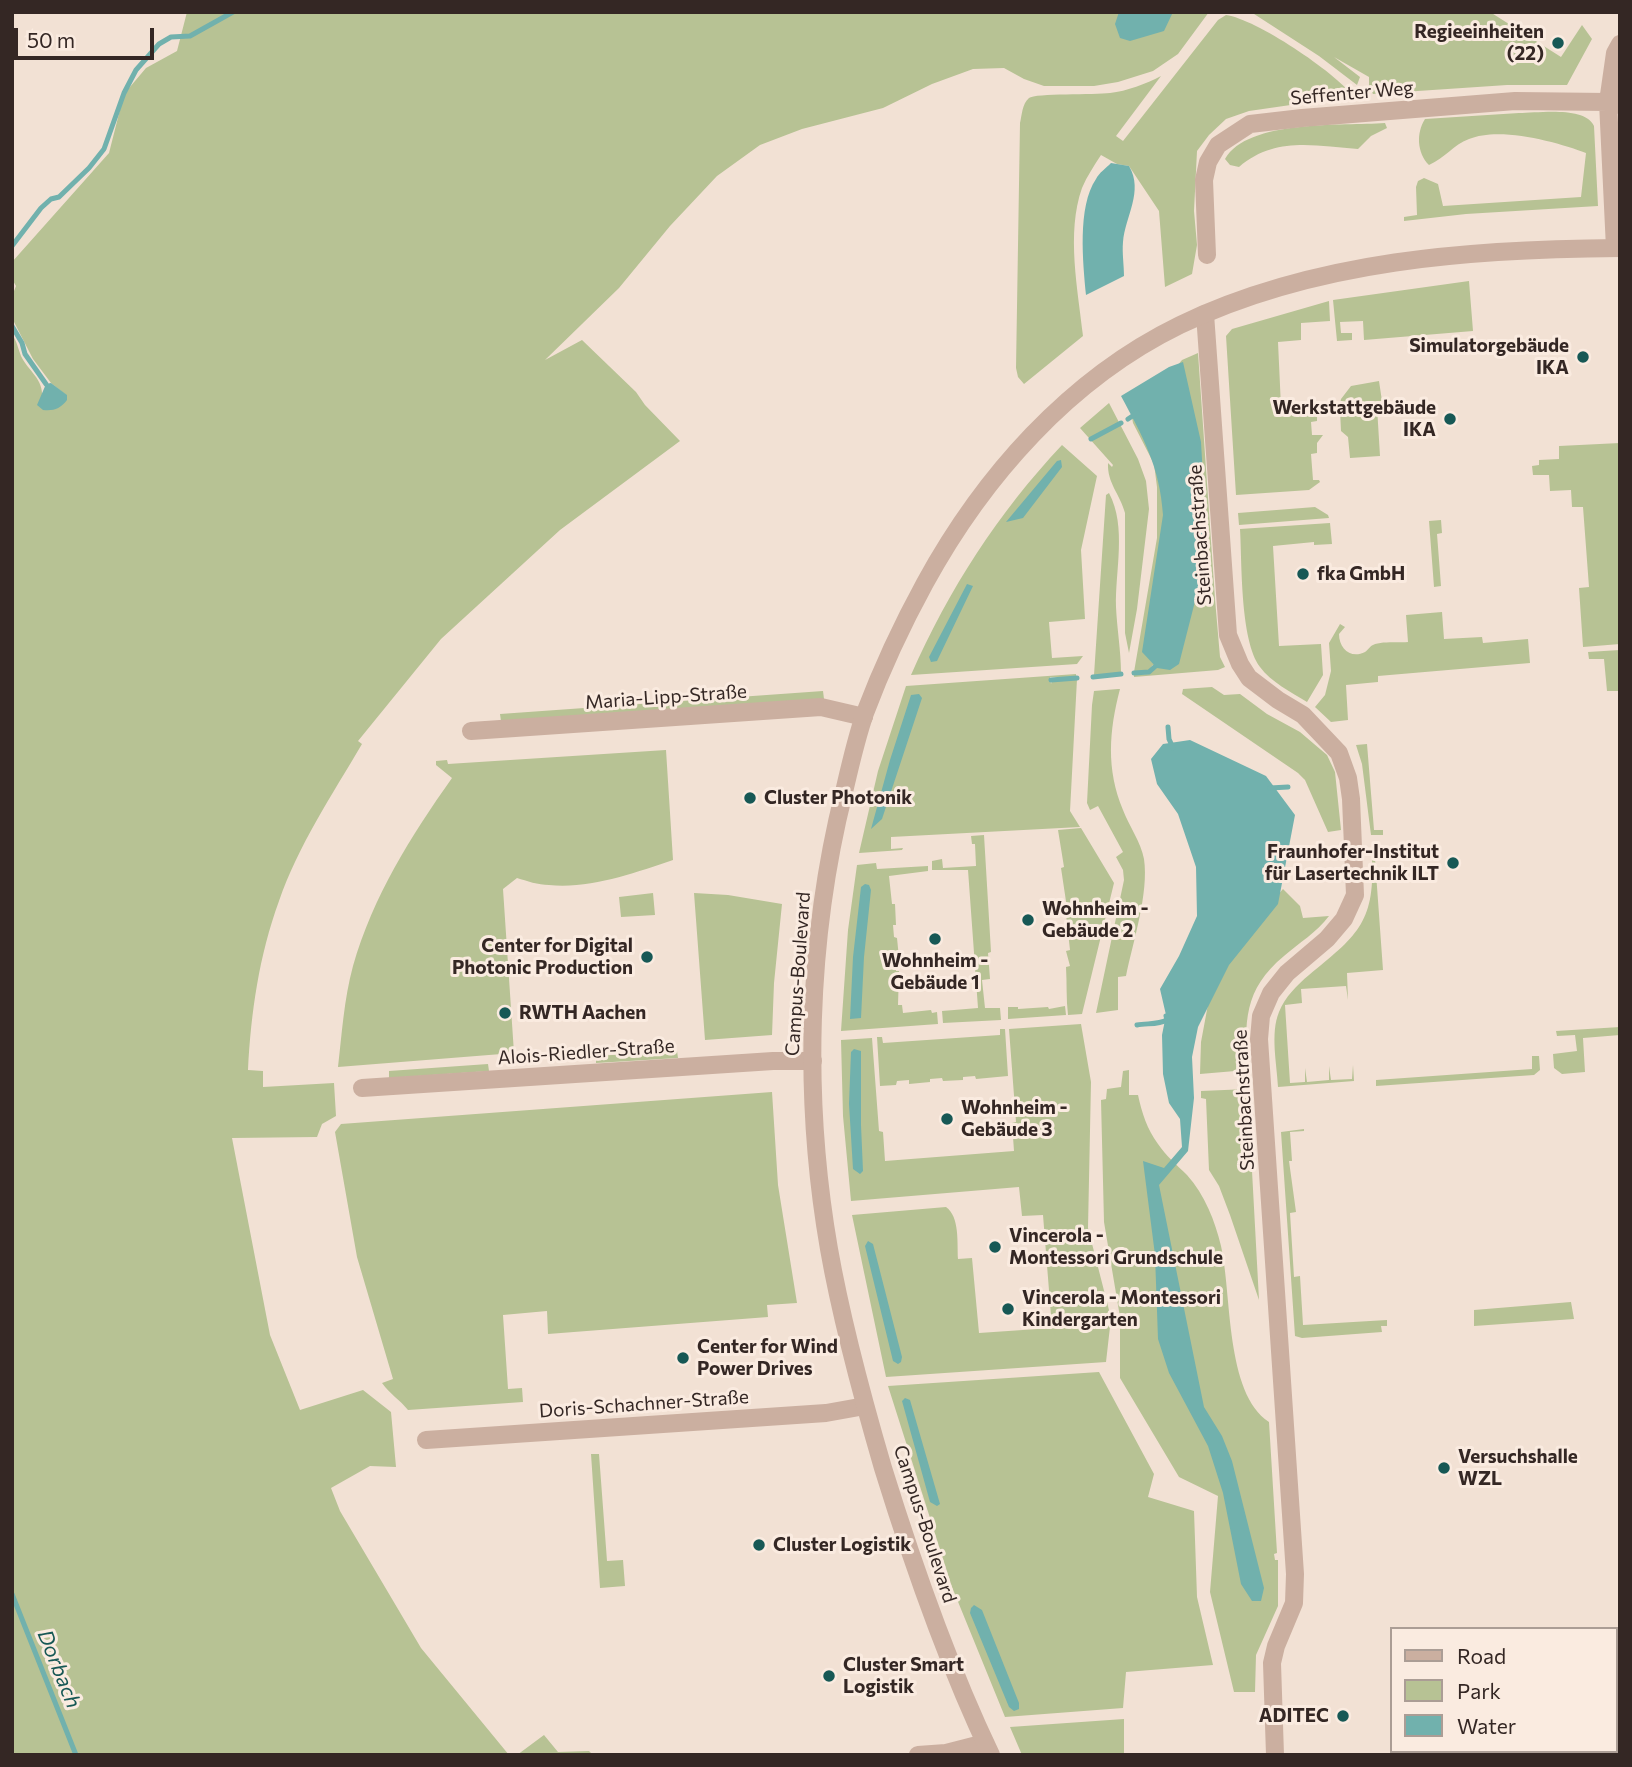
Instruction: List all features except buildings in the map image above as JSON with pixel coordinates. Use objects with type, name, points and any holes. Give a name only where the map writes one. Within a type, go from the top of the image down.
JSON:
[{"type":"street","points":[[1205,314],[1290,284],[1381,266],[1485,254],[1617,248],[1614,103],[1615,53],[1620,44]]},
{"type":"street","name":"Seffenter Weg","points":[[1208,255],[1204,180],[1208,162],[1218,145],[1250,124],[1515,101],[1614,103]]},
{"type":"street","name":"Campus-Boulevard","points":[[988,1749],[938,1629],[903,1534],[865,1406],[835,1280],[823,1211],[817,1154],[813,1061],[818,953],[829,860],[864,717],[903,626],[937,562],[983,492],[1051,416],[1097,377],[1157,337],[1205,314]]},
{"type":"street","name":"Steinbachstraße","points":[[1205,314],[1228,635],[1240,664],[1250,678],[1278,700],[1304,715],[1339,753],[1348,778],[1354,846],[1355,895],[1344,919],[1327,939],[1287,973],[1271,993],[1261,1016],[1260,1027],[1294,1574],[1294,1603],[1272,1663],[1275,1755]]},
{"type":"street","name":"Maria-Lipp-Straße","points":[[471,731],[821,708],[864,717]]},
{"type":"street","name":"Alois-Riedler-Straße","points":[[362,1088],[813,1061]]},
{"type":"street","name":"Doris-Schachner-Straße","points":[[426,1440],[825,1413],[865,1406]]},
{"type":"street","points":[[918,1755],[988,1749]]},
{"type":"green space","points":[[187,12],[1209,12],[1178,54],[1153,71],[1094,86],[1044,86],[1004,68],[973,69],[932,84],[883,108],[802,129],[760,145],[717,176],[670,226],[619,288],[545,360],[582,340],[636,392],[680,441],[560,530],[441,639],[358,741],[362,744],[316,821],[287,881],[261,963],[251,1027],[248,1070],[263,1071],[263,1087],[334,1083],[336,1116],[322,1124],[317,1137],[232,1138],[270,1335],[300,1410],[363,1390],[391,1412],[396,1467],[370,1466],[331,1488],[340,1511],[421,1648],[509,1755],[12,1755],[12,334],[21,356],[41,386],[42,398],[67,400],[66,395],[51,383],[33,359],[12,318],[12,296],[16,286],[12,279],[12,262],[109,153],[124,94],[146,68],[177,51]]},
{"type":"green space","points":[[1251,12],[1490,12],[1561,57],[1582,25],[1592,39],[1567,85],[1507,85],[1373,94],[1369,87],[1369,77],[1334,57],[1360,77],[1357,85],[1319,56]]},
{"type":"green space","points":[[1226,15],[1256,26],[1294,48],[1330,74],[1353,96],[1249,111],[1226,119],[1209,135],[1197,151],[1194,211],[1197,245],[1192,274],[1165,287],[1159,211],[1129,166],[1117,164],[1101,155],[1082,188],[1075,224],[1075,262],[1083,336],[1024,384],[1018,377],[1016,368],[1020,123],[1025,103],[1034,96],[1116,92],[1161,76],[1116,136],[1123,141],[1218,20]]},
{"type":"green space","points":[[1519,113],[1572,113],[1589,120],[1594,126],[1598,206],[1466,214],[1404,221],[1404,217],[1417,215],[1416,187],[1418,181],[1424,178],[1438,184],[1443,206],[1581,197],[1586,153],[1560,144],[1512,135],[1481,135],[1463,142],[1429,165],[1422,155],[1419,137],[1425,119]]},
{"type":"green space","points":[[1385,123],[1387,128],[1371,136],[1358,149],[1311,145],[1281,147],[1253,157],[1239,167],[1230,165],[1225,159],[1237,146],[1254,137],[1275,131],[1322,125]]},
{"type":"green space","points":[[1469,281],[1473,331],[1364,340],[1363,321],[1340,322],[1341,333],[1352,333],[1352,340],[1337,341],[1333,300]]},
{"type":"green space","points":[[1329,301],[1330,321],[1301,323],[1301,340],[1278,342],[1281,407],[1310,407],[1311,415],[1317,414],[1317,421],[1311,422],[1312,435],[1323,435],[1317,443],[1317,453],[1311,454],[1313,480],[1320,482],[1309,490],[1236,495],[1226,336],[1232,329]]},
{"type":"green space","points":[[1198,353],[1215,599],[1220,657],[1225,667],[1218,670],[1134,677],[1149,674],[1155,667],[1153,665],[1148,671],[1134,672],[1157,538],[1157,487],[1154,464],[1133,423],[1129,401],[1172,372],[1182,360]]},
{"type":"green space","points":[[1379,381],[1382,401],[1340,404],[1351,386]]},
{"type":"green space","points":[[1109,403],[1138,459],[1146,481],[1149,509],[1129,653],[1125,633],[1125,513],[1108,470],[1108,463],[1112,467],[1113,465],[1080,428]]},
{"type":"green space","points":[[1377,407],[1380,456],[1350,458],[1348,437],[1341,431],[1340,410]]},
{"type":"green space","points":[[1620,443],[1620,644],[1583,647],[1579,588],[1589,587],[1583,507],[1572,507],[1571,490],[1550,491],[1549,475],[1533,475],[1532,466],[1539,465],[1539,460],[1559,459],[1559,446]]},
{"type":"green space","points":[[1062,445],[1097,476],[1081,550],[1085,619],[1049,622],[1052,658],[1083,656],[1077,664],[911,675],[942,612],[977,553],[1017,498]]},
{"type":"green space","points":[[1109,493],[1118,520],[1119,535],[1116,607],[1121,673],[1094,675],[1106,495]]},
{"type":"green space","points":[[1315,507],[1329,518],[1239,525],[1238,513]]},
{"type":"green space","points":[[1441,520],[1442,533],[1437,534],[1441,586],[1434,587],[1429,521]]},
{"type":"green space","points":[[1330,523],[1332,544],[1314,545],[1314,542],[1273,546],[1279,646],[1321,644],[1323,675],[1307,702],[1270,677],[1253,655],[1243,601],[1240,529]]},
{"type":"green space","points":[[1442,612],[1444,639],[1482,637],[1483,643],[1528,639],[1530,663],[1378,676],[1378,682],[1346,685],[1348,720],[1331,722],[1315,707],[1325,695],[1331,671],[1329,643],[1340,624],[1345,627],[1339,634],[1341,644],[1347,651],[1360,654],[1376,644],[1408,642],[1406,615]]},
{"type":"green space","points":[[1620,650],[1620,691],[1607,691],[1604,659],[1589,659],[1588,652]]},
{"type":"green space","points":[[1076,674],[1076,677],[1050,677],[1051,684],[1052,681],[1077,679],[1070,811],[1080,827],[891,837],[891,849],[903,848],[902,850],[859,853],[878,771],[906,686]]},
{"type":"green space","points":[[1212,687],[1224,695],[1240,694],[1267,714],[1300,732],[1327,755],[1335,772],[1341,830],[1328,832],[1305,780],[1298,773],[1182,694],[1183,689]]},
{"type":"green space","points":[[1120,689],[1113,720],[1112,765],[1118,795],[1144,859],[1144,887],[1140,918],[1126,976],[1118,977],[1118,1010],[1096,1013],[1124,880],[1123,870],[1116,857],[1123,852],[1098,806],[1090,810],[1087,803],[1092,705],[1094,691]]},
{"type":"green space","points":[[823,691],[824,699],[501,721],[500,714]]},
{"type":"green space","points":[[1367,744],[1374,830],[1383,830],[1383,835],[1371,835],[1362,764],[1356,745]]},
{"type":"green space","points":[[666,750],[673,860],[628,875],[581,885],[545,885],[517,878],[503,889],[514,1053],[338,1067],[350,978],[361,940],[395,867],[452,778],[436,765],[436,761],[447,760],[448,764]]},
{"type":"green space","points":[[1081,828],[1114,883],[1082,1014],[1068,1015],[1066,967],[1070,966],[1066,951],[1070,950],[1066,914],[1063,909],[1067,908],[1058,830]]},
{"type":"green space","points":[[984,835],[991,952],[988,953],[990,979],[982,980],[985,1008],[1000,1008],[1001,1020],[943,1023],[942,1011],[978,1008],[968,870],[932,870],[932,861],[942,859],[943,868],[976,866],[975,844],[972,844],[971,836]]},
{"type":"green space","points":[[1375,859],[1383,970],[1347,973],[1348,1000],[1346,986],[1301,989],[1302,1003],[1285,1005],[1290,1083],[1305,1082],[1305,1068],[1307,1082],[1329,1080],[1329,1066],[1331,1080],[1352,1079],[1353,1065],[1354,1081],[1278,1087],[1274,1039],[1279,1012],[1296,987],[1339,950],[1359,927],[1370,900],[1372,860]]},
{"type":"green space","points":[[876,863],[877,869],[928,866],[928,871],[889,876],[892,904],[895,904],[896,925],[893,925],[899,958],[895,959],[896,971],[899,971],[898,1005],[902,1005],[903,1013],[931,1010],[932,1013],[937,1012],[938,1024],[841,1031],[848,930],[857,865]]},
{"type":"green space","points":[[1283,889],[1300,906],[1303,918],[1329,916],[1271,969],[1254,994],[1247,1022],[1247,1070],[1200,1074],[1201,1042],[1212,983],[1251,925]]},
{"type":"green space","points":[[653,893],[655,915],[621,917],[619,897]]},
{"type":"green space","points":[[694,893],[728,895],[782,904],[772,1035],[705,1040]]},
{"type":"green space","points":[[1065,1006],[1066,1015],[1008,1019],[1008,1007],[1049,1009]]},
{"type":"green space","points":[[1081,1024],[1091,1082],[1088,1228],[1111,1318],[1106,1362],[886,1377],[852,1215],[946,1207],[956,1224],[958,1259],[972,1258],[979,1333],[1052,1328],[1043,1215],[1022,1216],[1019,1187],[851,1201],[843,1116],[841,1040],[872,1038],[879,1131],[883,1132],[885,1161],[1014,1151],[1012,1123],[1016,1122],[1009,1029]]},
{"type":"green space","points":[[1620,1027],[1620,1035],[1583,1038],[1585,1072],[1562,1074],[1554,1068],[1553,1054],[1577,1051],[1575,1035],[1557,1036],[1556,1031]]},
{"type":"green space","points":[[1000,1029],[1005,1029],[1008,1076],[976,1079],[975,1076],[943,1081],[942,1078],[909,1084],[909,1080],[897,1081],[896,1085],[880,1086],[877,1037],[882,1037],[883,1043],[1000,1035]]},
{"type":"green space","points":[[677,1051],[678,1058],[596,1063],[596,1056]]},
{"type":"green space","points":[[1532,1056],[1539,1056],[1540,1070],[1534,1075],[1376,1086],[1376,1080],[1532,1069]]},
{"type":"green space","points":[[488,1064],[489,1071],[389,1078],[389,1071]]},
{"type":"green space","points":[[1129,1070],[1129,1095],[1138,1095],[1145,1121],[1154,1138],[1164,1153],[1193,1183],[1212,1218],[1221,1246],[1237,1366],[1244,1389],[1255,1408],[1269,1422],[1277,1553],[1274,1554],[1275,1560],[1278,1560],[1278,1606],[1256,1655],[1255,1692],[1234,1692],[1210,1592],[1218,1496],[1179,1477],[1120,1378],[1120,1317],[1104,1222],[1101,1100],[1106,1099],[1107,1089],[1121,1087],[1123,1071]]},
{"type":"green space","points":[[1248,1089],[1259,1300],[1219,1186],[1209,1170],[1206,1099],[1201,1098],[1201,1091]]},
{"type":"green space","points":[[772,1092],[778,1185],[797,1303],[767,1305],[768,1317],[548,1334],[547,1311],[503,1315],[508,1389],[522,1388],[523,1402],[408,1410],[382,1383],[393,1379],[357,1257],[335,1132],[341,1124]]},
{"type":"green space","points":[[1304,1129],[1290,1132],[1292,1161],[1289,1161],[1296,1212],[1290,1213],[1294,1277],[1300,1276],[1303,1325],[1387,1320],[1387,1326],[1381,1326],[1382,1332],[1302,1338],[1295,1336],[1281,1132]]},
{"type":"green space","points":[[1571,1302],[1574,1319],[1474,1326],[1474,1310]]},
{"type":"green space","points":[[1099,1372],[1154,1474],[1148,1497],[1194,1511],[1197,1597],[1213,1665],[1126,1672],[1123,1708],[1005,1717],[952,1587],[888,1386]]},
{"type":"green space","points":[[591,1454],[599,1454],[607,1561],[623,1560],[625,1586],[600,1588]]},
{"type":"green space","points":[[1124,1719],[1124,1755],[1022,1755],[1010,1727]]},
{"type":"green space","points":[[544,1735],[558,1752],[589,1751],[593,1755],[517,1755]]},
{"type":"water","points":[[1119,12],[1173,12],[1164,31],[1130,41],[1120,38],[1115,24]]},
{"type":"water","points":[[1111,163],[1129,166],[1135,185],[1124,233],[1124,276],[1086,295],[1083,236],[1086,204],[1097,177]]},
{"type":"water","points":[[1183,362],[1201,442],[1205,512],[1202,574],[1179,664],[1170,670],[1157,668],[1142,652],[1163,515],[1154,467],[1121,396],[1169,367]]},
{"type":"water","points":[[51,383],[67,395],[67,400],[56,409],[43,410],[37,405],[46,384]]},
{"type":"water","points":[[1061,460],[1062,467],[1023,518],[1006,522],[1057,461]]},
{"type":"water","points":[[967,584],[973,586],[937,661],[931,662],[929,657]]},
{"type":"water","points":[[919,694],[922,698],[882,819],[871,829],[911,695]]},
{"type":"water","points":[[1190,740],[1266,776],[1295,815],[1278,904],[1229,965],[1198,1027],[1192,1057],[1194,1098],[1188,1151],[1159,1185],[1204,1407],[1222,1436],[1232,1461],[1264,1588],[1261,1601],[1252,1601],[1241,1584],[1223,1493],[1208,1446],[1169,1373],[1158,1339],[1155,1255],[1143,1161],[1164,1168],[1182,1147],[1180,1119],[1169,1103],[1163,1074],[1162,1035],[1166,1015],[1160,989],[1197,916],[1196,867],[1178,814],[1157,784],[1151,759],[1163,744]]},
{"type":"water","points":[[869,885],[871,890],[861,1018],[850,1019],[853,957],[861,887]]},
{"type":"water","points":[[854,1049],[861,1051],[863,1171],[860,1174],[853,1169],[849,1104],[851,1052]]},
{"type":"water","points":[[868,1241],[873,1244],[902,1357],[898,1364],[893,1361],[865,1246]]},
{"type":"water","points":[[905,1398],[910,1400],[940,1504],[937,1506],[930,1502],[902,1401]]},
{"type":"water","points":[[974,1605],[982,1610],[1019,1703],[1019,1709],[1014,1711],[1009,1707],[970,1613]]},
{"type":"waterway","points":[[12,246],[41,208],[51,199],[59,197],[104,149],[124,93],[136,70],[159,44],[171,37],[190,36],[233,12]]},
{"type":"waterway","points":[[12,326],[25,354],[46,384]]},
{"type":"waterway","points":[[1128,419],[1137,413]]},
{"type":"waterway","points":[[1091,439],[1121,423]]},
{"type":"waterway","points":[[1134,673],[1149,672],[1159,663]]},
{"type":"waterway","points":[[1093,677],[1121,674]]},
{"type":"waterway","points":[[1051,680],[1077,678]]},
{"type":"waterway","points":[[1168,727],[1173,748]]},
{"type":"waterway","points":[[1270,788],[1288,787]]},
{"type":"waterway","points":[[1137,1025],[1164,1022],[1167,1020],[1166,1016]]},
{"type":"waterway","name":"Dorbach","points":[[12,1594],[76,1755]]},
{"type":"place","name":"Regieeinheiten (22)","points":[[1558,43]]},
{"type":"place","name":"Simulatorgebäude IKA","points":[[1583,357]]},
{"type":"place","name":"Werkstattgebäude IKA","points":[[1450,419]]},
{"type":"place","name":"fka GmbH","points":[[1303,574]]},
{"type":"place","name":"Cluster Photonik","points":[[750,798]]},
{"type":"place","name":"Fraunhofer-Institut für Lasertechnik ILT","points":[[1453,863]]},
{"type":"place","name":"Wohnheim - Gebäude 2","points":[[1028,920]]},
{"type":"place","name":"Wohnheim - Gebäude 1","points":[[935,939]]},
{"type":"place","name":"Center for Digital Photonic Production","points":[[647,957]]},
{"type":"place","name":"RWTH Aachen","points":[[505,1013]]},
{"type":"place","name":"Wohnheim - Gebäude 3","points":[[947,1119]]},
{"type":"place","name":"Vincerola - Montessori Grundschule","points":[[995,1247]]},
{"type":"place","name":"Vincerola - Montessori Kindergarten","points":[[1008,1309]]},
{"type":"place","name":"Center for Wind Power Drives","points":[[683,1358]]},
{"type":"place","name":"Versuchshalle WZL","points":[[1444,1468]]},
{"type":"place","name":"Cluster Logistik","points":[[759,1545]]},
{"type":"place","name":"Cluster Smart Logistik","points":[[829,1676]]},
{"type":"place","name":"ADITEC","points":[[1343,1716]]}]
